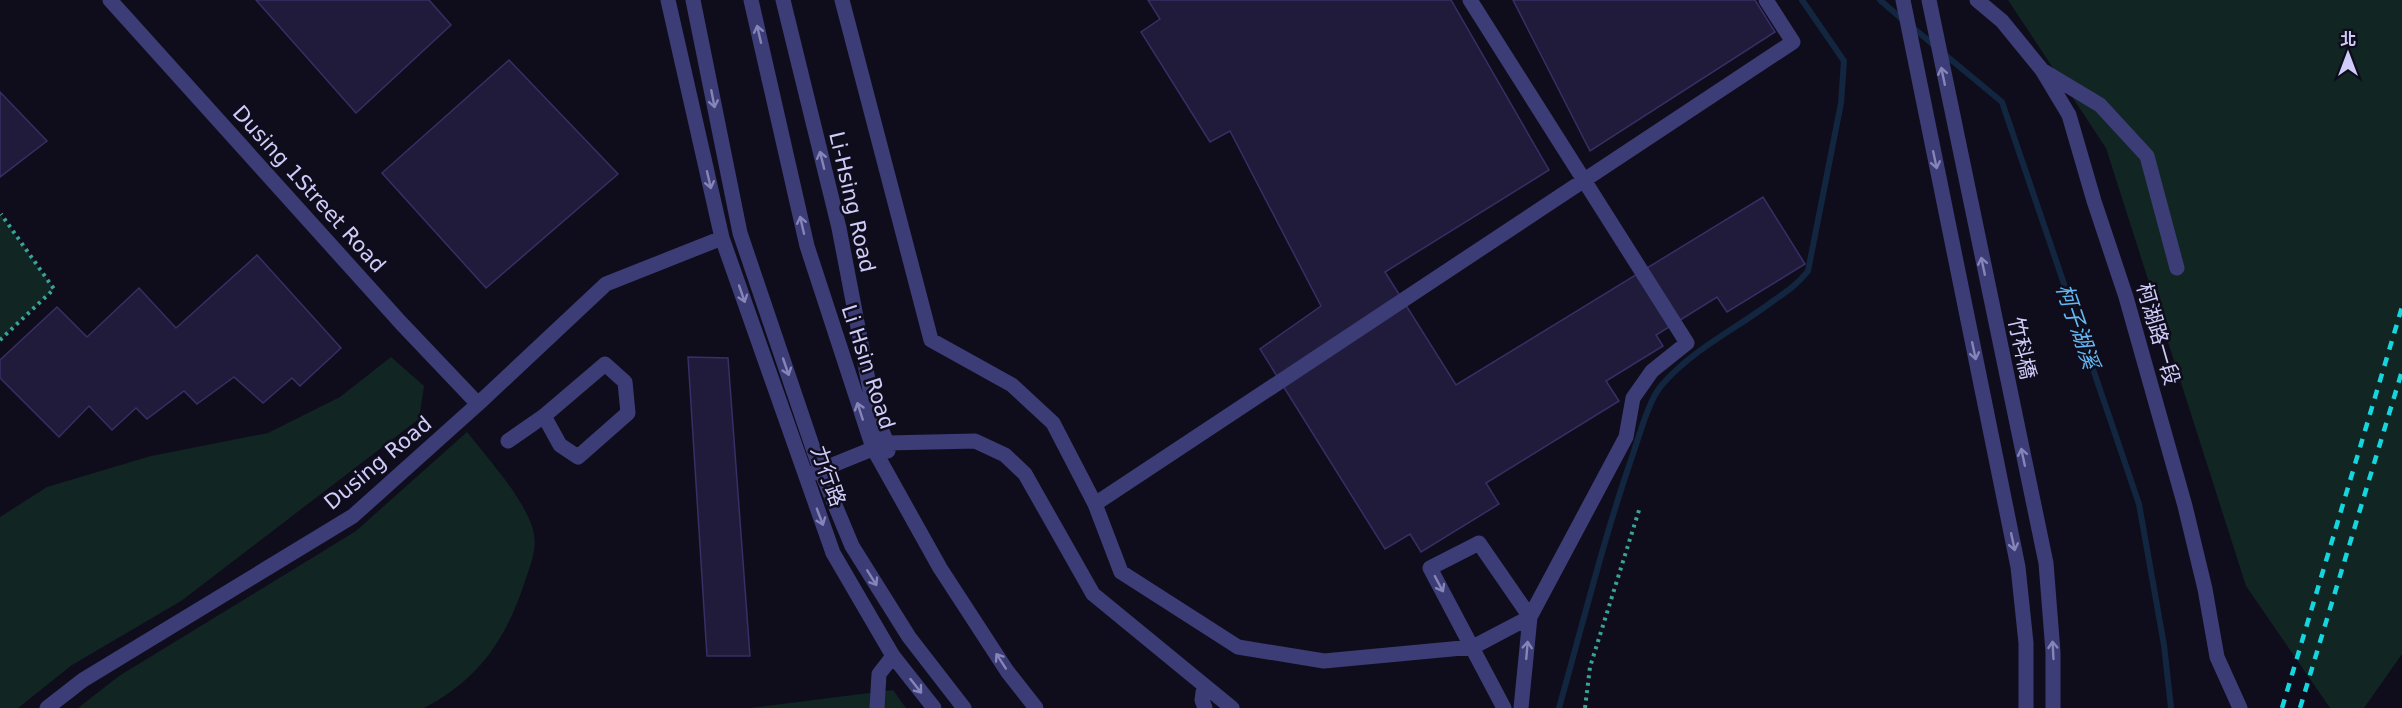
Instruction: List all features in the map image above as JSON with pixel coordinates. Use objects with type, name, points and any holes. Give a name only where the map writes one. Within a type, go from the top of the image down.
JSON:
[{"type":"street","name":"Dusing 1Street Road","points":[[111,0],[401,323],[478,404]]},
{"type":"street","points":[[668,0],[722,238]]},
{"type":"street","points":[[693,0],[740,233],[820,469],[852,546],[909,637],[964,708]]},
{"type":"street","name":"Li Hsin Road","points":[[751,0],[807,246],[880,445],[892,484],[940,568],[1008,671],[1036,708]]},
{"type":"street","name":"Li-Hsing Road","points":[[783,0],[839,228],[880,445]]},
{"type":"street","points":[[842,0],[931,340],[1012,384],[1053,423],[1095,504],[1121,572],[1238,647],[1324,662],[1473,647],[1530,616]]},
{"type":"street","points":[[1470,0],[1687,342],[1652,371],[1633,398],[1626,437],[1530,616],[1521,708]]},
{"type":"street","points":[[1095,504],[1793,42],[1766,0]]},
{"type":"street","points":[[1903,0],[2018,567],[2026,643],[2026,708]]},
{"type":"street","name":"竹科橋","points":[[1929,0],[2046,563],[2054,651],[2053,708]]},
{"type":"street","name":"柯湖路一段","points":[[1977,0],[2002,21],[2042,70],[2069,115],[2094,201],[2126,297],[2185,506],[2205,589],[2217,657],[2240,708]]},
{"type":"street","points":[[2042,70],[2100,105],[2147,156],[2177,268]]},
{"type":"street","name":"Dusing Road","points":[[47,708],[83,680],[353,516],[478,404],[606,284],[722,238]]},
{"type":"street","name":"力行路","points":[[722,238],[833,554],[893,656],[934,708]]},
{"type":"street","points":[[508,441],[544,416],[605,364],[625,382],[628,413],[578,457],[560,445],[544,416]]},
{"type":"street","points":[[805,478],[820,469],[880,445],[975,441],[1005,455],[1025,474],[1093,594],[1232,708]]},
{"type":"street","points":[[1504,708],[1430,568],[1479,543],[1530,616]]},
{"type":"street","points":[[877,708],[879,674],[893,656]]},
{"type":"street","points":[[1204,686],[1202,700],[1205,708]]},
{"type":"path","points":[[0,340],[54,289],[1,214]]},
{"type":"path","points":[[1585,708],[1590,667],[1640,507]]},
{"type":"green space","points":[[2008,0],[2402,0],[2402,654],[2364,708],[2330,708],[2246,586],[2106,148]]},
{"type":"green space","points":[[0,214],[54,289],[0,340]]},
{"type":"green space","points":[[391,357],[424,386],[419,419],[181,601],[72,665],[18,708],[0,708],[0,517],[47,487],[151,456],[268,433],[340,397]]},
{"type":"green space","points":[[467,432],[506,481],[525,510],[534,535],[534,548],[530,566],[508,623],[487,657],[460,685],[424,708],[78,708],[119,676],[356,531]]},
{"type":"green space","points":[[893,690],[906,708],[749,708]]},
{"type":"building","points":[[256,0],[429,0],[451,25],[356,113]]},
{"type":"building","points":[[1148,0],[1451,0],[1549,170],[1385,272],[1456,385],[1763,197],[1805,264],[1727,312],[1717,297],[1656,335],[1663,346],[1606,381],[1619,401],[1486,483],[1499,504],[1421,552],[1410,534],[1385,549],[1260,349],[1321,306],[1230,131],[1210,142],[1141,32],[1160,19]]},
{"type":"building","points":[[1513,0],[1755,0],[1775,32],[1590,151]]},
{"type":"building","points":[[509,60],[618,174],[486,288],[382,173]]},
{"type":"building","points":[[0,92],[47,141],[0,177]]},
{"type":"building","points":[[257,255],[341,348],[300,386],[292,378],[263,403],[234,377],[197,404],[184,391],[147,419],[136,408],[112,430],[89,406],[59,437],[0,378],[0,360],[57,307],[87,337],[139,288],[176,328]]},
{"type":"building","points":[[688,357],[728,358],[750,656],[707,656]]},
{"type":"waterway","points":[[1559,708],[1613,517],[1652,400],[1661,386],[1686,361],[1787,291],[1808,271],[1841,103],[1844,61],[1802,0]]},
{"type":"waterway","name":"柯子湖溪","points":[[1880,0],[1903,20]]},
{"type":"waterway","name":"柯子湖溪","points":[[1911,26],[1936,47]]},
{"type":"waterway","name":"柯子湖溪","points":[[1943,53],[2002,102],[2139,504],[2164,645],[2171,708]]},
{"type":"railway","points":[[2282,708],[2402,307]]},
{"type":"railway","points":[[2300,708],[2402,371]]}]
